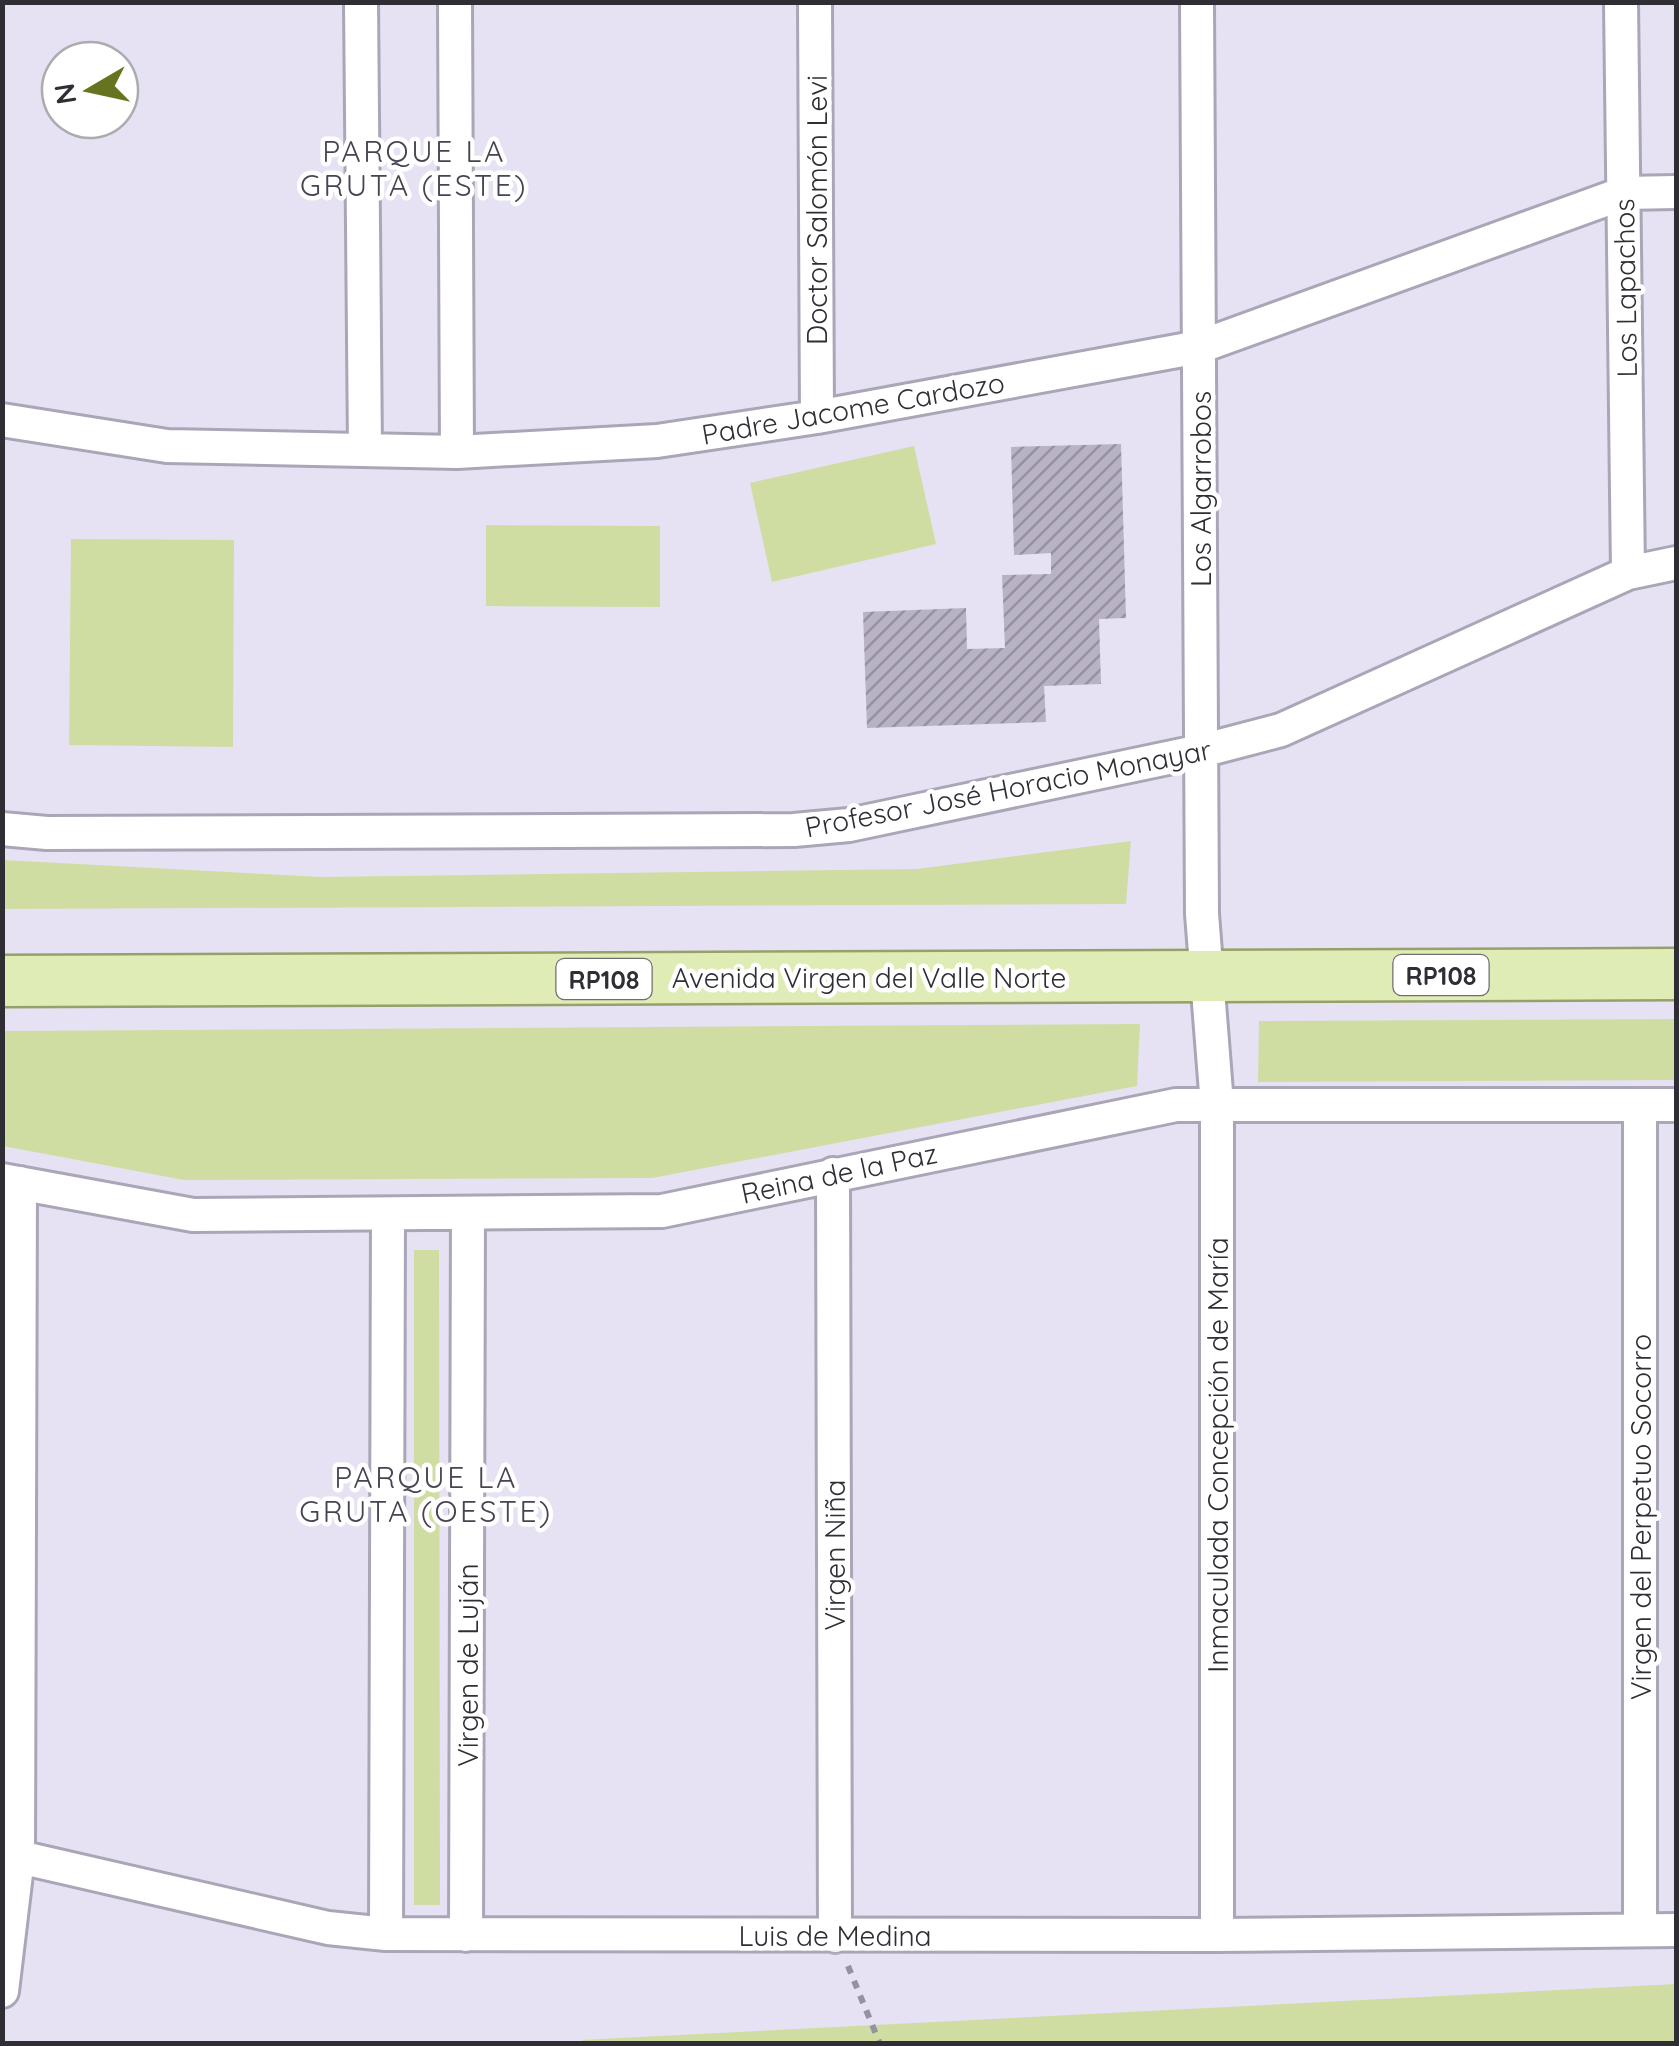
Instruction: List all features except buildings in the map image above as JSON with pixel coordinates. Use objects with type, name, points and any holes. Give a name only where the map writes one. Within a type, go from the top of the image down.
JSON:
[{"type":"main road","name":"Avenida Virgen del Valle Norte","points":[[2,982],[1676,974]]},
{"type":"street","points":[[361,2],[364,450]]},
{"type":"street","points":[[454,2],[457,452]]},
{"type":"street","name":"Doctor Salomón Levi","points":[[815,2],[817,416]]},
{"type":"street","name":"Los Algarrobos","points":[[1197,2],[1205,976]]},
{"type":"street","name":"Los Lapachos","points":[[1622,2],[1628,573]]},
{"type":"street","name":"Padre Jacome Cardozo","points":[[2,420],[167,446],[457,452],[657,441],[1199,347],[1624,192],[1676,192]]},
{"type":"street","name":"Profesor José Horacio Monayar","points":[[2,830],[794,830],[849,825],[1201,751],[1281,730],[1628,573],[1676,563]]},
{"type":"street","name":"Inmaculada Concepción de María","points":[[1205,976],[1218,1105],[1217,1935]]},
{"type":"street","name":"Reina de la Paz","points":[[11,1181],[193,1215],[662,1211],[1176,1105],[1676,1105]]},
{"type":"street","name":"Virgen del Perpetuo Socorro","points":[[1640,1105],[1640,1930]]},
{"type":"street","name":"Virgen Niña","points":[[833,1174],[835,1936]]},
{"type":"street","points":[[2,1991],[10,1855],[11,1181]]},
{"type":"street","name":"Virgen de Luján","points":[[466,1934],[468,1214]]},
{"type":"street","points":[[386,1934],[388,1215]]},
{"type":"street","name":"Luis de Medina","points":[[10,1855],[328,1928],[386,1934],[1217,1935],[1676,1930]]},
{"type":"path","points":[[835,1936],[880,2044]]},
{"type":"green space","points":[[914,446],[936,544],[772,582],[750,483]]},
{"type":"green space","points":[[486,525],[660,526],[660,607],[486,606]]},
{"type":"green space","points":[[71,539],[234,540],[233,747],[69,745]]},
{"type":"green space","points":[[1131,841],[1126,904],[3,909],[3,860],[321,877],[917,869]]},
{"type":"green space","points":[[1676,1019],[1676,1080],[1258,1082],[1259,1021]]},
{"type":"green space","points":[[1140,1024],[1137,1086],[652,1178],[184,1180],[3,1146],[3,1031]]},
{"type":"green space","points":[[414,1250],[439,1250],[440,1905],[414,1905]]},
{"type":"green space","points":[[1676,1984],[1676,2043],[595,2044],[581,2040]]},
{"type":"district","name":"PARQUE LA GRUTA (ESTE)","points":[[414,168]]},
{"type":"district","name":"PARQUE LA GRUTA (OESTE)","points":[[426,1494]]}]
